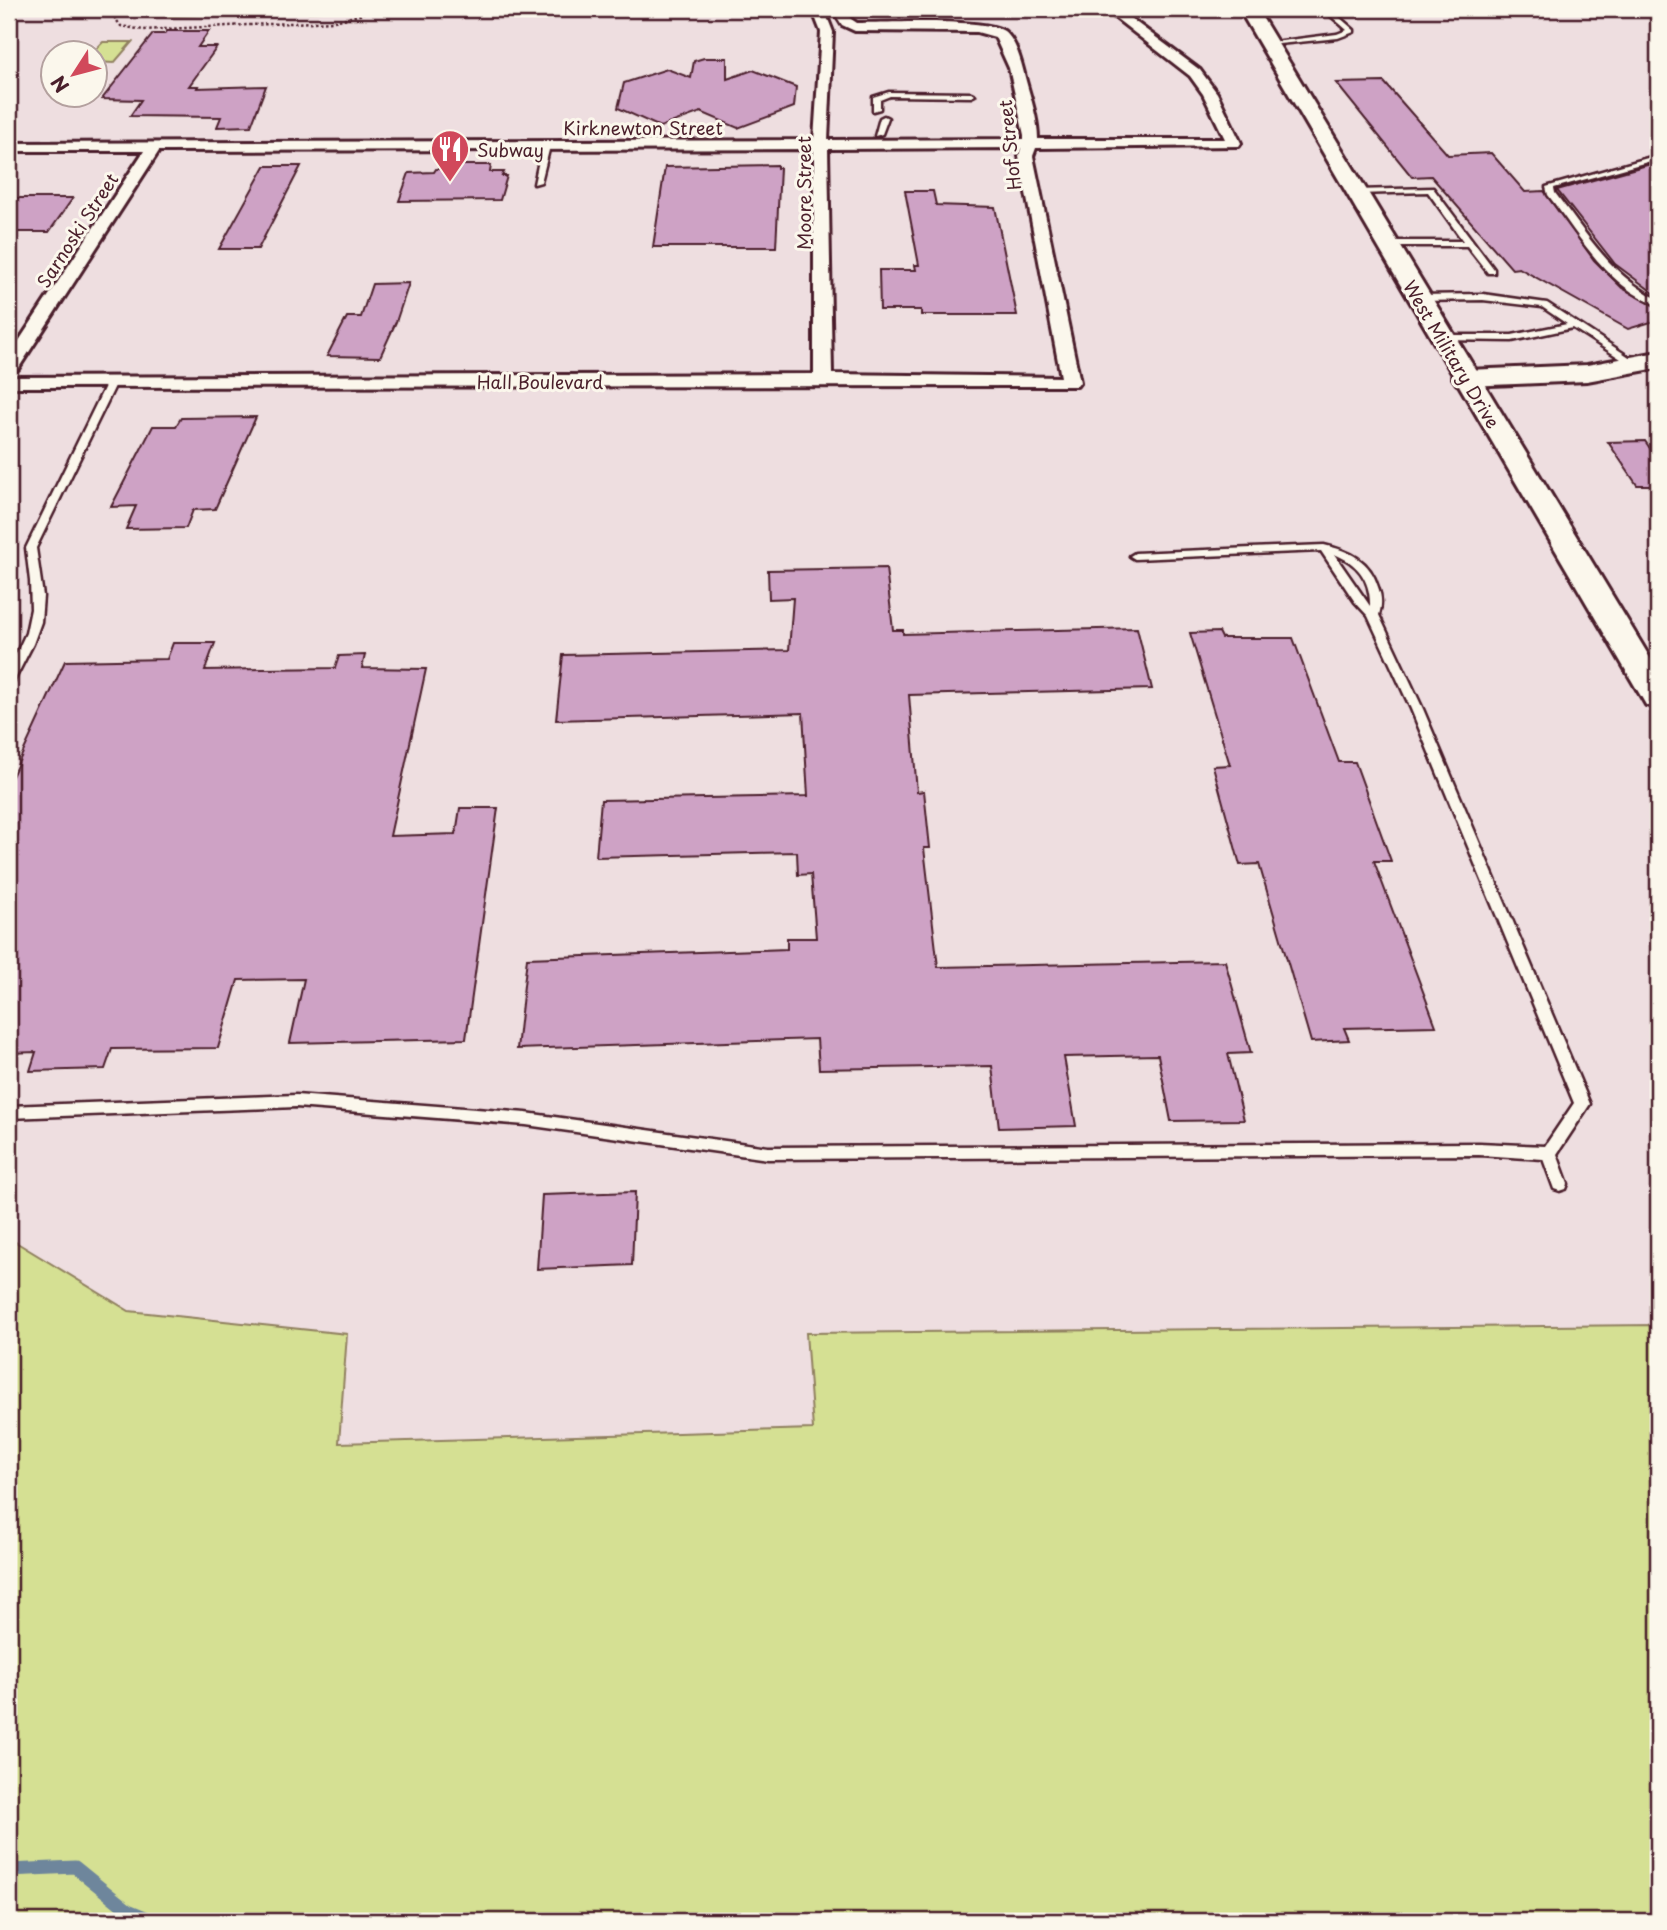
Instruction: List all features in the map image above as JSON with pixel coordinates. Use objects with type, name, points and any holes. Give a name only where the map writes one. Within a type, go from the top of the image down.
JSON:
[{"type":"main road","name":"West Military Drive","points":[[1248,9],[1658,698]]},
{"type":"main road","points":[[1466,378],[1547,378],[1597,373],[1648,363]]},
{"type":"street","name":"Moore Street","points":[[818,9],[827,38],[821,146],[823,379]]},
{"type":"street","points":[[838,9],[846,22],[863,28]]},
{"type":"street","name":"Kirknewton Street","points":[[9,147],[1234,143],[1210,93],[1195,73],[1110,9]]},
{"type":"street","points":[[827,38],[863,28]]},
{"type":"street","name":"Hof Street","points":[[863,28],[977,28],[1002,36],[1007,43],[1021,86],[1031,136],[1026,156],[1071,382]]},
{"type":"street","name":"Sarnoski Street","points":[[9,369],[154,147]]},
{"type":"street","name":"Hall Boulevard","points":[[9,382],[823,379],[1071,382]]},
{"type":"lane","points":[[1269,43],[1338,36],[1352,31],[1326,9]]},
{"type":"lane","points":[[878,134],[884,100],[889,97],[971,96]]},
{"type":"lane","points":[[537,182],[545,146]]},
{"type":"lane","points":[[1658,157],[1550,187],[1551,193],[1607,267],[1627,287],[1658,302]]},
{"type":"lane","points":[[1356,192],[1427,186],[1491,271]]},
{"type":"lane","points":[[1387,244],[1469,243]]},
{"type":"lane","points":[[1419,298],[1483,297],[1544,305],[1575,325],[1648,363]]},
{"type":"lane","points":[[1443,338],[1512,338],[1575,325]]},
{"type":"lane","points":[[9,680],[36,628],[36,580],[30,562],[30,548],[112,382]]},
{"type":"lane","points":[[1135,556],[1324,548],[1346,554],[1365,567],[1377,606],[1373,615]]},
{"type":"lane","points":[[1324,548],[1337,563],[1362,606],[1373,615],[1417,709],[1582,1104],[1549,1153]]},
{"type":"lane","points":[[9,1112],[296,1101],[526,1119],[768,1153],[1479,1149],[1549,1153]]},
{"type":"lane","points":[[1549,1153],[1560,1184]]},
{"type":"path","points":[[108,9],[121,26],[143,30],[334,21],[360,15],[367,9]]},
{"type":"green space","points":[[138,9],[353,10],[146,17],[135,13]]},
{"type":"green space","points":[[108,42],[132,42],[114,63],[108,63]]},
{"type":"green space","points":[[9,1238],[129,1311],[347,1334],[339,1443],[813,1429],[806,1333],[1658,1325],[1658,1921],[9,1921]]},
{"type":"building","points":[[167,31],[209,31],[198,47],[217,47],[189,86],[266,86],[251,126],[217,127],[221,117],[130,116],[141,100],[108,99],[108,91],[153,34],[165,34]]},
{"type":"building","points":[[727,58],[727,79],[753,70],[796,87],[794,107],[738,128],[701,112],[660,127],[618,108],[624,83],[667,69],[691,78],[694,61]]},
{"type":"building","points":[[1384,82],[1448,155],[1491,153],[1525,192],[1544,191],[1594,260],[1622,288],[1658,308],[1658,320],[1628,329],[1519,268],[1512,269],[1431,176],[1412,177],[1336,83]]},
{"type":"building","points":[[1658,162],[1658,296],[1615,264],[1557,190]]},
{"type":"building","points":[[457,165],[491,165],[490,172],[504,172],[502,176],[507,176],[500,200],[399,201],[409,173],[456,169]]},
{"type":"building","points":[[777,165],[777,168],[780,168],[776,247],[653,247],[665,167]]},
{"type":"building","points":[[265,166],[301,166],[258,249],[219,249]]},
{"type":"building","points":[[905,191],[933,191],[936,205],[995,207],[1017,315],[921,315],[921,310],[880,310],[879,270],[916,270],[915,265],[919,265]]},
{"type":"building","points":[[9,198],[73,198],[49,232],[9,232]]},
{"type":"building","points":[[409,283],[396,322],[380,357],[327,356],[347,317],[361,317],[372,284]]},
{"type":"building","points":[[256,417],[215,509],[193,510],[186,528],[126,529],[136,506],[111,507],[153,426],[176,426],[181,418]]},
{"type":"building","points":[[1645,441],[1658,460],[1658,485],[1637,485],[1608,442]]},
{"type":"building","points":[[886,568],[893,630],[903,630],[903,634],[1137,628],[1152,689],[909,695],[917,792],[924,791],[930,848],[924,848],[938,967],[1225,961],[1251,1053],[1228,1054],[1244,1120],[1171,1121],[1158,1055],[1064,1057],[1076,1126],[999,1128],[992,1066],[819,1069],[817,1039],[517,1049],[527,958],[787,949],[787,938],[816,938],[811,874],[798,875],[797,852],[596,857],[601,800],[808,796],[803,713],[556,720],[563,655],[789,650],[793,598],[769,599],[768,570]]},
{"type":"building","points":[[1219,632],[1222,638],[1293,638],[1339,762],[1355,762],[1391,861],[1374,861],[1436,1026],[1344,1028],[1349,1040],[1311,1042],[1259,864],[1240,865],[1213,766],[1230,765],[1190,633]]},
{"type":"building","points":[[173,643],[215,643],[205,670],[335,668],[339,656],[365,655],[362,668],[426,669],[390,836],[456,834],[460,808],[498,808],[466,1039],[290,1043],[304,979],[238,980],[218,1048],[112,1049],[105,1069],[30,1071],[36,1052],[9,1053],[9,783],[65,661],[167,659]]},
{"type":"building","points":[[635,1192],[632,1265],[537,1269],[542,1195]]},
{"type":"waterway","points":[[9,1870],[75,1867],[128,1910],[155,1921]]},
{"type":"place","name":"Subway","points":[[450,183]]}]
